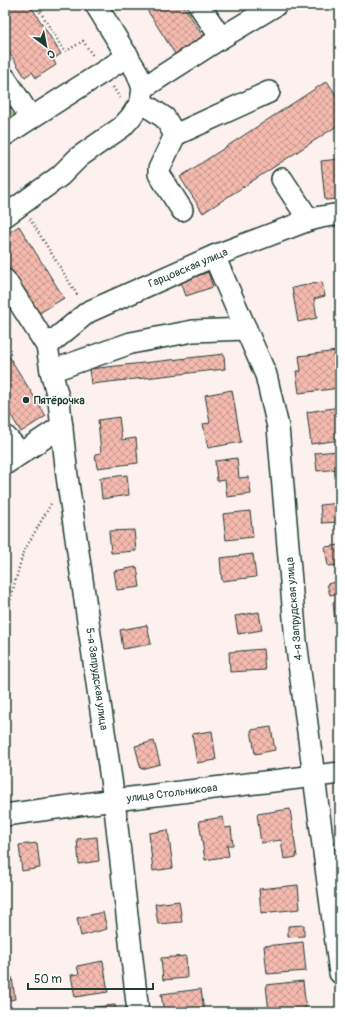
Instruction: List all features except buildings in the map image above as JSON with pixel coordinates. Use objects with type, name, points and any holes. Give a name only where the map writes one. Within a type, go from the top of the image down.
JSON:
[{"type":"street","points":[[96,5],[137,72],[138,102]]},
{"type":"street","points":[[199,5],[221,38]]},
{"type":"street","points":[[11,206],[60,176],[79,156],[122,127],[138,102],[221,38],[276,5]]},
{"type":"street","points":[[5,135],[128,56]]},
{"type":"street","points":[[5,78],[31,118]]},
{"type":"street","points":[[182,210],[159,174],[159,169],[176,135],[269,92]]},
{"type":"street","points":[[138,102],[165,118],[176,135]]},
{"type":"street","points":[[282,179],[309,220]]},
{"type":"street","name":"Гарцовская улица","points":[[47,346],[88,312],[214,256],[309,220],[340,214]]},
{"type":"street","name":"4-я Запрудская улица","points":[[214,256],[266,375],[278,427],[296,641],[340,973]]},
{"type":"street","points":[[5,280],[47,346]]},
{"type":"street","points":[[51,371],[131,343],[193,331],[246,329]]},
{"type":"street","name":"5-я Запрудская улица","points":[[47,346],[51,371],[59,401],[67,476],[114,800],[138,1012]]},
{"type":"street","points":[[5,436],[13,459],[62,426]]},
{"type":"street","name":"улица Стольникова","points":[[5,815],[114,800],[340,773]]},
{"type":"path","points":[[36,5],[65,52],[84,40],[103,72],[138,102]]},
{"type":"path","points":[[11,206],[88,312]]},
{"type":"path","points":[[5,619],[23,552],[52,502]]},
{"type":"green space","points":[[5,102],[15,118],[5,124]]},
{"type":"place","name":"Пятёрочка","points":[[26,400]]}]
